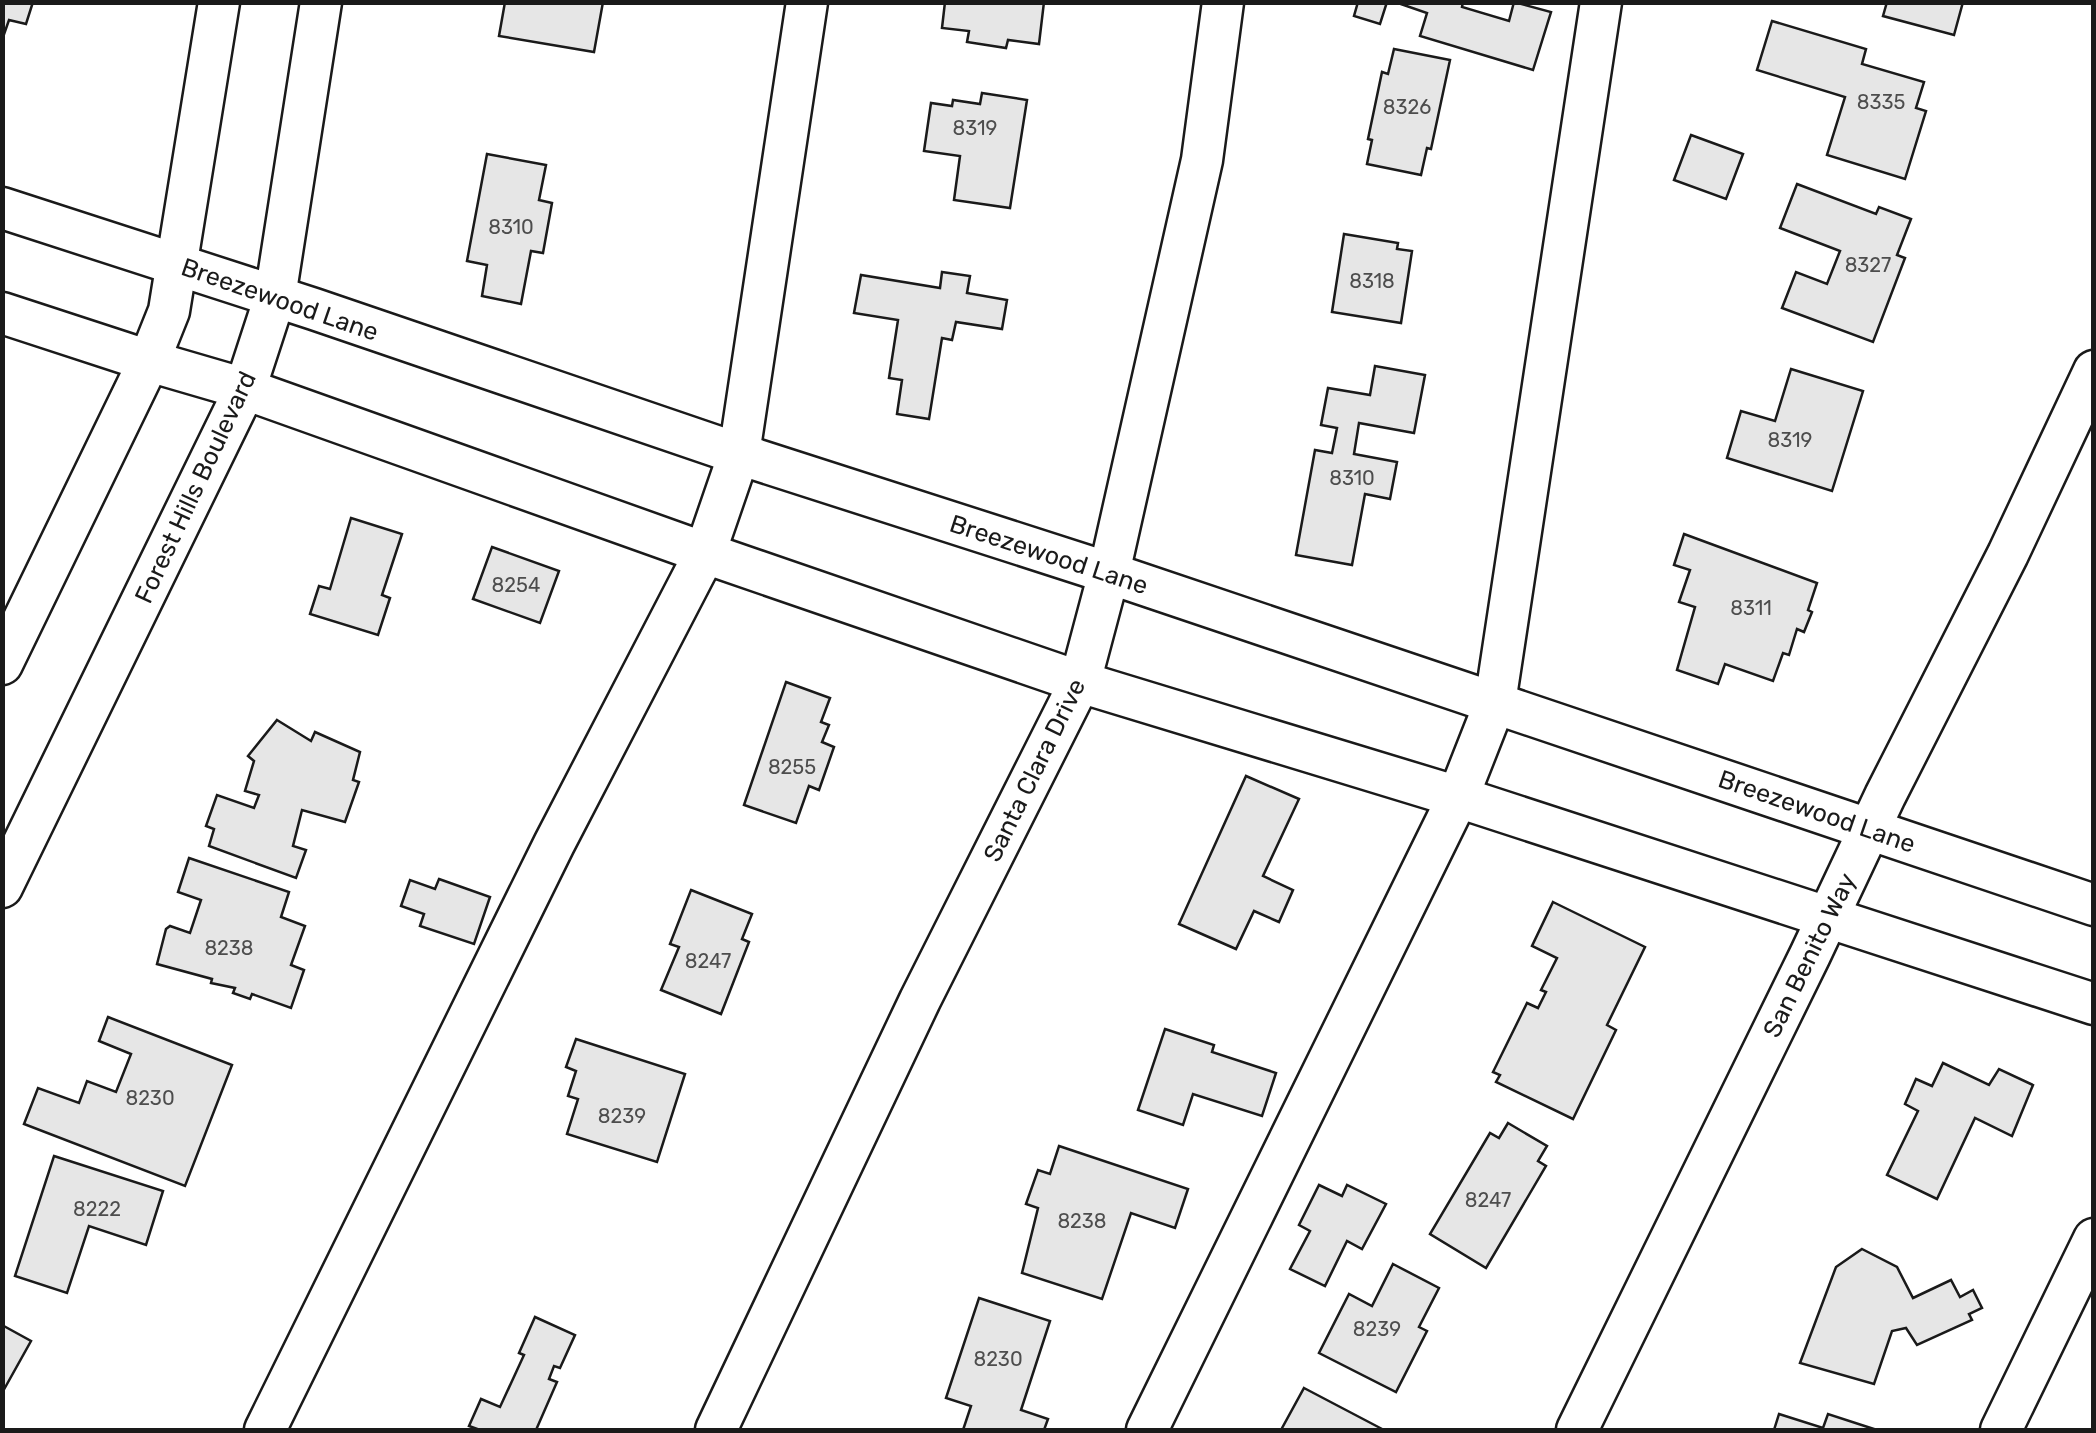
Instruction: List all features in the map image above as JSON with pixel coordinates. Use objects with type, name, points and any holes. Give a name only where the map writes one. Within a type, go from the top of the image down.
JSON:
[{"type":"street","points":[[2,664],[149,361],[169,311],[219,2]]},
{"type":"street","name":"Forest Hills Boulevard","points":[[2,887],[244,388],[275,297],[320,2]]},
{"type":"street","points":[[266,1430],[554,844],[705,553],[739,454],[806,2]]},
{"type":"street","name":"Santa Clara Drive","points":[[716,1430],[920,1000],[1080,682],[1109,573],[1202,160],[1223,2]]},
{"type":"street","points":[[1146,1430],[1458,798],[1495,702],[1602,2]]},
{"type":"street","name":"Breezewood Lane","points":[[2,208],[1109,573],[2094,905]]},
{"type":"street","points":[[2,312],[244,388],[1080,682],[1458,798],[2094,1004]]},
{"type":"street","name":"San Benito Way","points":[[1577,1430],[1826,917],[2008,554],[2094,371]]},
{"type":"street","points":[[2000,1430],[2094,1238]]},
{"type":"building","points":[[2,2],[33,2],[26,24],[9,20],[2,40]]},
{"type":"building","points":[[505,2],[603,2],[594,52],[499,36]]},
{"type":"building","points":[[945,2],[1044,2],[1039,44],[1008,40],[1006,48],[967,42],[969,31],[942,28]]},
{"type":"building","points":[[1358,2],[1387,2],[1380,24],[1354,16]]},
{"type":"building","points":[[1395,2],[1463,2],[1462,7],[1509,21],[1514,2],[1551,12],[1533,70],[1420,36],[1427,13]]},
{"type":"building","points":[[1887,2],[1963,2],[1954,35],[1883,16]]},
{"type":"building","points":[[1772,21],[1866,49],[1862,64],[1924,82],[1916,108],[1926,111],[1905,179],[1827,155],[1845,97],[1757,70]]},
{"type":"building","points":[[1394,49],[1450,60],[1431,149],[1427,148],[1421,175],[1367,164],[1372,140],[1368,139],[1382,72],[1388,74]]},
{"type":"building","points":[[982,93],[1027,100],[1010,208],[954,200],[960,156],[924,151],[931,103],[952,106],[953,100],[980,104]]},
{"type":"building","points":[[1691,135],[1743,154],[1726,199],[1674,180]]},
{"type":"building","points":[[487,154],[546,165],[539,200],[552,203],[543,253],[531,251],[521,304],[482,296],[487,265],[467,261]]},
{"type":"building","points":[[1797,184],[1876,214],[1879,207],[1911,219],[1897,255],[1905,258],[1873,342],[1782,308],[1796,272],[1827,284],[1840,251],[1780,228]]},
{"type":"building","points":[[1344,234],[1398,243],[1397,249],[1412,251],[1401,323],[1332,312]]},
{"type":"building","points":[[942,272],[970,276],[967,293],[1007,300],[1002,329],[956,322],[952,340],[942,338],[929,419],[897,414],[902,380],[889,378],[898,320],[854,313],[861,275],[940,288]]},
{"type":"building","points":[[1375,366],[1425,375],[1414,433],[1359,423],[1354,454],[1397,462],[1390,499],[1365,494],[1352,565],[1296,555],[1315,450],[1332,453],[1337,428],[1321,425],[1328,388],[1370,395]]},
{"type":"building","points":[[1791,369],[1863,391],[1832,491],[1727,458],[1741,411],[1775,421]]},
{"type":"building","points":[[351,518],[402,534],[382,595],[390,598],[378,635],[310,614],[319,586],[330,589]]},
{"type":"building","points":[[1684,534],[1817,583],[1804,632],[1797,629],[1789,655],[1783,653],[1773,681],[1725,664],[1718,684],[1677,670],[1695,607],[1679,602],[1690,570],[1674,565]]},
{"type":"building","points":[[492,547],[559,571],[540,623],[473,599]]},
{"type":"building","points":[[786,682],[830,698],[821,722],[829,725],[822,742],[834,747],[819,790],[809,786],[796,823],[744,805]]},
{"type":"building","points":[[277,720],[311,741],[315,732],[360,752],[353,780],[359,782],[345,822],[302,810],[293,846],[306,850],[296,878],[209,846],[214,829],[206,826],[217,795],[254,808],[259,795],[245,791],[254,761],[248,756]]},
{"type":"building","points":[[1246,776],[1299,799],[1263,876],[1293,890],[1279,922],[1254,911],[1236,949],[1179,924]]},
{"type":"building","points":[[189,858],[289,892],[281,917],[305,926],[291,965],[304,970],[291,1008],[252,994],[250,999],[233,993],[235,988],[211,983],[212,979],[157,964],[166,929],[170,926],[190,933],[201,900],[178,892]]},
{"type":"building","points":[[439,879],[490,897],[474,944],[420,926],[424,914],[401,906],[410,880],[435,889]]},
{"type":"building","points":[[691,890],[752,914],[742,939],[749,942],[721,1014],[661,990],[679,947],[670,944]]},
{"type":"building","points":[[1553,902],[1645,947],[1607,1025],[1616,1030],[1573,1119],[1496,1082],[1500,1075],[1493,1072],[1527,1003],[1538,1008],[1546,992],[1541,990],[1557,958],[1532,946]]},
{"type":"building","points":[[108,1017],[232,1065],[185,1186],[24,1124],[38,1088],[79,1103],[87,1081],[116,1092],[131,1054],[99,1041]]},
{"type":"building","points":[[1165,1029],[1214,1045],[1212,1052],[1276,1073],[1262,1116],[1193,1094],[1183,1125],[1138,1110]]},
{"type":"building","points":[[576,1039],[685,1074],[657,1162],[567,1134],[578,1099],[568,1096],[576,1071],[566,1067]]},
{"type":"building","points":[[1943,1063],[1989,1085],[1999,1069],[2033,1085],[2012,1136],[1975,1118],[1937,1199],[1887,1175],[1918,1111],[1905,1104],[1916,1079],[1932,1086]]},
{"type":"building","points":[[1508,1123],[1547,1146],[1538,1161],[1546,1166],[1486,1268],[1430,1234],[1490,1133],[1499,1138]]},
{"type":"building","points":[[1059,1146],[1188,1189],[1175,1228],[1131,1213],[1102,1299],[1022,1273],[1038,1208],[1026,1204],[1038,1170],[1050,1174]]},
{"type":"building","points":[[54,1156],[163,1191],[146,1245],[89,1226],[67,1293],[15,1276]]},
{"type":"building","points":[[1319,1185],[1342,1196],[1347,1185],[1386,1204],[1362,1249],[1347,1241],[1325,1286],[1290,1269],[1310,1231],[1299,1225]]},
{"type":"building","points":[[1862,1249],[1897,1267],[1913,1298],[1951,1280],[1960,1297],[1973,1290],[1982,1308],[1969,1314],[1972,1320],[1917,1345],[1906,1328],[1892,1331],[1874,1384],[1800,1363],[1836,1267]]},
{"type":"building","points":[[1393,1264],[1439,1288],[1419,1327],[1427,1331],[1396,1392],[1319,1353],[1349,1294],[1372,1306]]},
{"type":"building","points":[[979,1298],[1050,1321],[1021,1410],[1048,1419],[1044,1430],[963,1430],[971,1406],[946,1398]]},
{"type":"building","points":[[535,1317],[575,1335],[560,1368],[554,1366],[549,1379],[557,1382],[536,1430],[480,1430],[469,1426],[481,1399],[500,1407],[524,1355],[519,1353]]},
{"type":"building","points":[[2,1325],[31,1341],[2,1393]]},
{"type":"building","points":[[1304,1388],[1384,1430],[1281,1430]]},
{"type":"building","points":[[1779,1414],[1823,1428],[1828,1414],[1877,1430],[1774,1430]]}]
